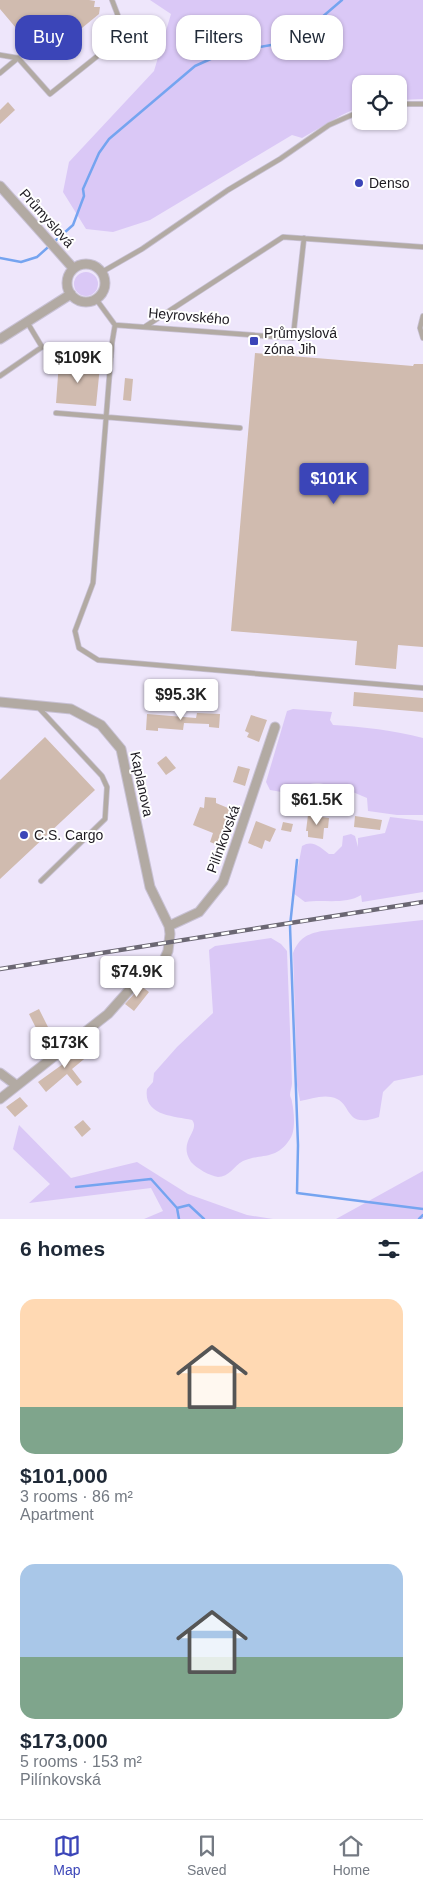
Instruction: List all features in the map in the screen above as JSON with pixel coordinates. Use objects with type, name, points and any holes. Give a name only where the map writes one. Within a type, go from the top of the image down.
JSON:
[{"type":"street","name":"Průmyslová","points":[[0,186],[73,268]]},
{"type":"street","points":[[80,264],[88,264],[96,266],[102,272],[105,286],[102,294],[96,299],[80,301],[71,294],[67,281],[73,268],[80,264]]},
{"type":"street","points":[[0,339],[71,294]]},
{"type":"street","name":"Kaplanova","points":[[0,702],[71,709],[102,725],[121,749],[150,887],[169,926]]},
{"type":"street","name":"Pilínkovská","points":[[169,926],[199,912],[223,882],[276,727]]},
{"type":"street","points":[[0,1099],[108,1014],[140,978],[164,960],[168,951],[169,926]]},
{"type":"street","points":[[0,1073],[16,1086]]},
{"type":"lane","points":[[20,60],[50,94],[125,34],[112,0]]},
{"type":"lane","points":[[0,55],[15,58]]},
{"type":"lane","points":[[0,73],[16,60]]},
{"type":"lane","points":[[407,104],[423,104]]},
{"type":"lane","points":[[102,272],[142,249],[228,190],[280,159],[329,125],[352,115]]},
{"type":"lane","points":[[145,327],[284,237],[423,247]]},
{"type":"lane","name":"Heyrovského","points":[[115,324],[293,338],[304,238]]},
{"type":"lane","points":[[96,299],[115,324],[93,583],[75,631],[79,648],[98,660],[423,688]]},
{"type":"lane","points":[[423,316],[420,328],[423,338]]},
{"type":"lane","points":[[27,322],[42,346]]},
{"type":"lane","points":[[0,376],[42,346],[94,352],[111,357]]},
{"type":"lane","points":[[56,413],[240,428]]},
{"type":"lane","points":[[36,706],[102,776],[107,787],[105,819],[41,881]]},
{"type":"shaded area","points":[[150,0],[423,0],[423,99],[407,100],[407,75],[352,75],[352,110],[302,138],[292,135],[150,220],[113,232],[86,229],[63,192],[69,162],[154,71],[157,60],[166,60],[166,31],[171,14]]},
{"type":"shaded area","points":[[86,272],[95,275],[98,284],[95,293],[86,296],[77,293],[74,284],[77,275]]},
{"type":"shaded area","points":[[293,709],[332,712],[330,720],[333,725],[378,729],[423,738],[423,815],[397,815],[368,811],[367,798],[330,785],[316,783],[303,787],[293,794],[270,790],[266,782],[287,711]]},
{"type":"shaded area","points":[[390,817],[423,821],[423,892],[362,902],[361,895],[341,901],[305,902],[293,893],[302,846],[310,843],[320,847],[329,854],[334,854],[342,846],[343,836],[351,834],[355,836],[358,847],[358,838],[385,833]]},
{"type":"shaded area","points":[[423,920],[423,1075],[394,1081],[383,1092],[379,1117],[367,1120],[359,1120],[354,1117],[343,1104],[331,1097],[319,1097],[300,1101],[297,1085],[293,953],[298,944],[308,935],[322,931]]},
{"type":"shaded area","points":[[271,938],[281,944],[287,951],[292,1083],[290,1095],[294,1116],[293,1131],[290,1139],[279,1151],[274,1154],[243,1161],[222,1177],[218,1177],[196,1167],[187,1155],[188,1142],[194,1128],[192,1120],[169,1116],[155,1110],[147,1098],[147,1089],[153,1082],[154,1073],[177,1047],[213,1013],[209,950],[215,946]]},
{"type":"shaded area","points":[[19,1125],[71,1178],[137,1162],[188,1194],[247,1215],[273,1219],[144,1219],[163,1211],[151,1188],[29,1203],[50,1184],[13,1149]]},
{"type":"shaded area","points":[[423,1171],[423,1219],[336,1219]]},
{"type":"building","points":[[0,0],[89,0],[95,1],[94,7],[100,7],[99,14],[92,15],[92,20],[82,28],[82,15],[15,15],[15,27],[0,9]]},
{"type":"building","points":[[8,102],[15,110],[0,124],[0,110]]},
{"type":"building","points":[[255,353],[413,366],[414,364],[423,364],[423,647],[398,645],[396,669],[355,665],[357,641],[231,631]]},
{"type":"building","points":[[59,362],[100,366],[96,406],[56,403]]},
{"type":"building","points":[[125,378],[133,379],[131,401],[123,400]]},
{"type":"building","points":[[354,692],[423,698],[423,712],[353,706]]},
{"type":"building","points":[[197,713],[220,714],[219,728],[209,727],[209,724],[184,723],[183,730],[158,728],[158,731],[146,730],[147,714],[196,718]]},
{"type":"building","points":[[251,715],[267,720],[259,742],[247,737],[249,733],[245,731]]},
{"type":"building","name":"C.S. Cargo","points":[[45,737],[95,790],[0,879],[0,780]]},
{"type":"building","points":[[166,756],[176,768],[166,775],[157,763]]},
{"type":"building","points":[[238,766],[250,769],[245,786],[233,782]]},
{"type":"building","points":[[205,797],[216,798],[216,803],[228,808],[229,805],[237,807],[223,847],[210,842],[213,833],[193,825],[200,807],[204,808]]},
{"type":"building","points":[[308,815],[329,818],[328,828],[324,828],[323,839],[308,837],[308,831],[306,831]]},
{"type":"building","points":[[355,816],[382,820],[380,830],[354,827]]},
{"type":"building","points":[[256,821],[276,829],[270,842],[265,840],[262,849],[248,843]]},
{"type":"building","points":[[283,822],[293,824],[291,832],[281,830]]},
{"type":"building","points":[[141,986],[149,992],[134,1011],[125,1004]]},
{"type":"building","points":[[39,1009],[48,1027],[38,1032],[29,1014]]},
{"type":"building","points":[[81,1045],[89,1055],[72,1069],[82,1082],[77,1086],[67,1074],[46,1092],[38,1082],[63,1064],[60,1061]]},
{"type":"building","points":[[20,1097],[28,1106],[15,1117],[6,1107]]},
{"type":"building","points":[[83,1120],[91,1129],[82,1137],[74,1127]]},
{"type":"waterway","points":[[0,258],[21,262],[37,257],[73,225],[84,196],[83,189],[99,153],[109,139],[195,66],[224,53],[277,44],[300,36],[342,0]]},
{"type":"waterway","points":[[297,860],[290,926],[298,1145],[297,1193],[423,1209]]},
{"type":"waterway","points":[[76,1187],[151,1179],[177,1208]]},
{"type":"waterway","points":[[179,1219],[177,1208],[189,1205],[204,1219]]},
{"type":"waterway","points":[[419,1219],[423,1215]]},
{"type":"railway","points":[[0,969],[423,902]]},
{"type":"place","name":"Denso","points":[[359,183]]},
{"type":"place","name":"Průmyslová zóna Jih","points":[[254,341]]},
{"type":"place","name":"C.S. Cargo","points":[[24,835]]}]
